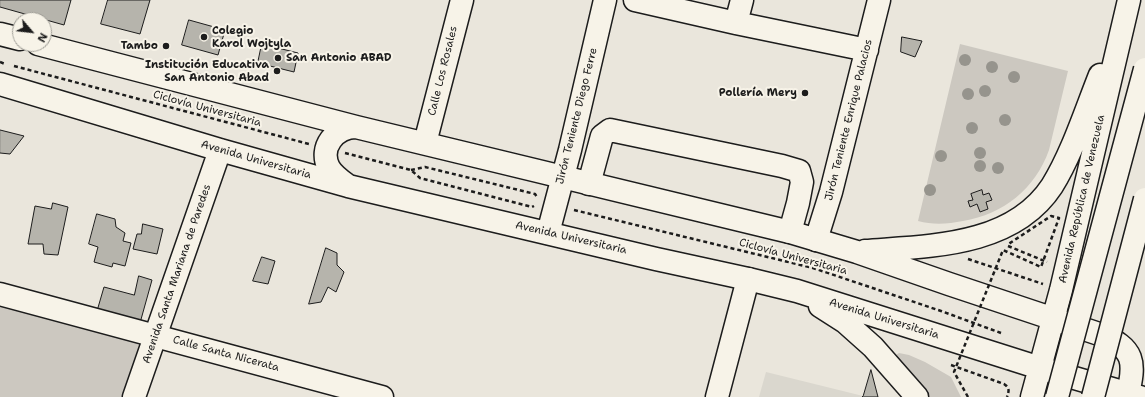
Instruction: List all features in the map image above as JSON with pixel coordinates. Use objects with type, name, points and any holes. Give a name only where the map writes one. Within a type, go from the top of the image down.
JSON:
[{"type":"main road","name":"Calle Los Rosales","points":[[425,143],[462,0]]},
{"type":"main road","name":"Jirón Teniente Diego Ferre","points":[[548,233],[547,203],[563,177],[605,0]]},
{"type":"main road","points":[[635,0],[736,23],[867,50]]},
{"type":"main road","points":[[736,23],[742,0]]},
{"type":"main road","name":"Jirón Teniente Enrique Palacios","points":[[816,240],[831,192],[879,0]]},
{"type":"main road","points":[[857,252],[932,246],[978,237],[1010,224],[1035,206],[1052,186],[1066,159],[1128,4]]},
{"type":"main road","name":"Avenida República de Venezuela","points":[[1032,397],[1061,290],[1128,4]]},
{"type":"main road","points":[[0,34],[12,37]]},
{"type":"main road","points":[[52,48],[356,127],[790,232],[857,252],[1118,342],[1124,348],[1131,361],[1132,396]]},
{"type":"main road","points":[[1057,397],[1145,69]]},
{"type":"main road","name":"Avenida Universitaria","points":[[0,84],[220,150],[348,186],[797,291],[1132,396]]},
{"type":"main road","points":[[348,186],[336,177],[330,169],[326,159],[327,149],[331,138],[340,131],[345,128],[356,127]]},
{"type":"main road","points":[[589,184],[602,136],[610,130],[799,171],[802,182],[800,196],[790,232]]},
{"type":"main road","name":"Avenida Santa Mariana de Paredes","points":[[134,397],[220,150]]},
{"type":"main road","points":[[1093,397],[1145,199]]},
{"type":"main road","points":[[717,397],[748,279]]},
{"type":"main road","points":[[797,291],[845,322],[868,342],[882,355],[917,397]]},
{"type":"main road","name":"Calle Santa Nicerata","points":[[0,294],[382,397]]},
{"type":"path","name":"Ciclovía Universitaria","points":[[0,62],[327,149],[411,170],[425,167],[535,194],[547,203],[813,268],[941,311],[1008,336]]},
{"type":"path","name":"Ciclovía Universitaria","points":[[411,170],[420,178],[532,207],[547,203]]},
{"type":"path","points":[[968,397],[954,372],[1002,250],[1041,267],[1059,218],[1051,216],[1007,245],[1048,263]]},
{"type":"path","points":[[967,259],[1061,290]]},
{"type":"path","points":[[951,365],[1004,384],[1009,390],[1007,397]]},
{"type":"shaded area","points":[[960,44],[1068,71],[1049,150],[1035,177],[1016,198],[1005,206],[978,218],[935,224],[918,221]]},
{"type":"shaded area","points":[[0,305],[142,344],[123,397],[0,397]]},
{"type":"shaded area","points":[[899,353],[909,355],[925,362],[951,377],[961,397],[926,397],[916,380],[896,355]]},
{"type":"shaded area","points":[[766,372],[863,396],[759,397]]},
{"type":"building","points":[[0,0],[71,0],[64,25],[52,22],[52,12],[18,12],[0,7]]},
{"type":"building","points":[[108,0],[150,0],[140,34],[101,24]]},
{"type":"building","name":"Colegio Karol Wojtyla","points":[[189,20],[225,30],[218,55],[182,45]]},
{"type":"building","points":[[902,37],[922,41],[915,57],[901,52]]},
{"type":"building","name":"San Antonio ABAD","points":[[262,44],[298,53],[294,72],[258,63]]},
{"type":"building","points":[[0,130],[24,136],[10,154],[0,153]]},
{"type":"building","points":[[982,190],[983,195],[989,193],[992,200],[986,202],[988,209],[980,212],[977,204],[970,207],[968,201],[973,200],[971,194]]},
{"type":"building","points":[[53,203],[68,207],[58,255],[44,254],[43,244],[28,244],[35,206],[51,209]]},
{"type":"building","points":[[97,214],[115,219],[116,227],[125,233],[123,241],[131,243],[125,266],[113,263],[112,267],[94,262],[98,247],[89,244]]},
{"type":"building","points":[[143,224],[163,229],[157,254],[133,249],[137,234],[141,234]]},
{"type":"building","points":[[326,248],[337,253],[337,265],[344,272],[336,292],[328,287],[321,302],[309,304]]},
{"type":"building","points":[[262,257],[275,261],[268,284],[253,281]]},
{"type":"building","points":[[139,276],[152,280],[140,323],[97,311],[104,287],[134,295]]},
{"type":"building","points":[[871,370],[878,397],[862,397],[863,396]]},
{"type":"place","name":"Colegio Karol Wojtyla","points":[[204,37]]},
{"type":"place","name":"Tambo","points":[[166,46]]},
{"type":"place","name":"San Antonio ABAD","points":[[278,58]]},
{"type":"place","name":"Institución Educativa San Antonio Abad","points":[[277,71]]},
{"type":"place","name":"Pollería Mery","points":[[805,93]]}]
